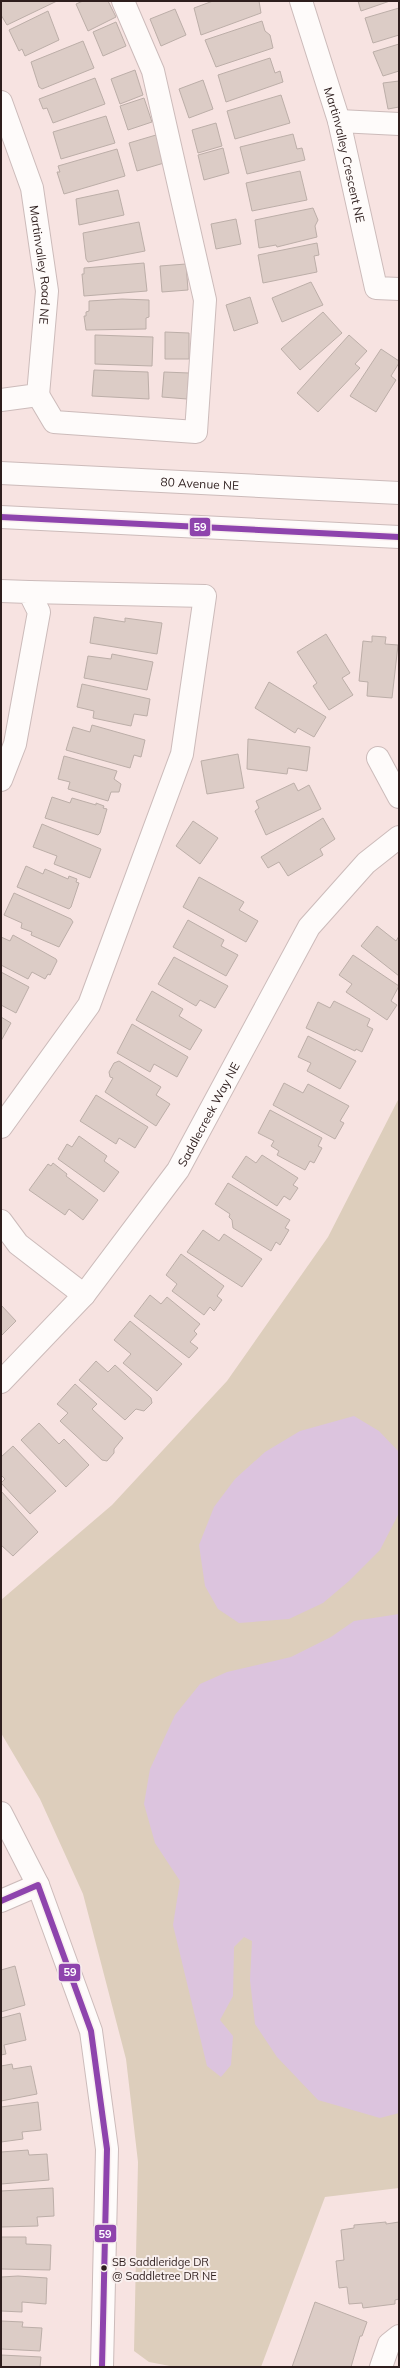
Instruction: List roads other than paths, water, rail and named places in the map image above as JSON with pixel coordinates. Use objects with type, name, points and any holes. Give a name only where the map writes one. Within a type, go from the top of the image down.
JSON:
[{"type":"street","points":[[1,400],[38,395],[54,422],[196,432],[205,300],[153,71],[123,1]]},
{"type":"street","name":"Martinvalley Crescent NE","points":[[300,1],[339,121],[376,288],[399,288]]},
{"type":"street","name":"Martinvalley Road NE","points":[[1,102],[32,188],[47,291],[38,395]]},
{"type":"street","points":[[339,121],[399,124]]},
{"type":"street","name":"80 Avenue NE","points":[[1,473],[399,493]]},
{"type":"street","points":[[1,517],[398,537]]},
{"type":"street","points":[[1,590],[205,596],[182,754],[89,1005],[1,1127]]},
{"type":"street","points":[[1,780],[15,744],[39,612],[29,592]]},
{"type":"street","points":[[378,758],[399,797]]},
{"type":"street","name":"Saddlecreek Way NE","points":[[1,1382],[84,1295],[178,1170],[309,927],[366,864],[399,838]]},
{"type":"street","points":[[1,1221],[18,1244],[84,1295]]},
{"type":"street","points":[[1,1813],[38,1885],[91,2031],[108,2149],[102,2367]]},
{"type":"street","points":[[1,1901],[38,1885]]},
{"type":"street","points":[[381,2367],[389,2344],[399,2336]]},
{"type":"place","name":"SB Saddleridge DR @ Saddletree DR NE","points":[[104,2268]]}]
